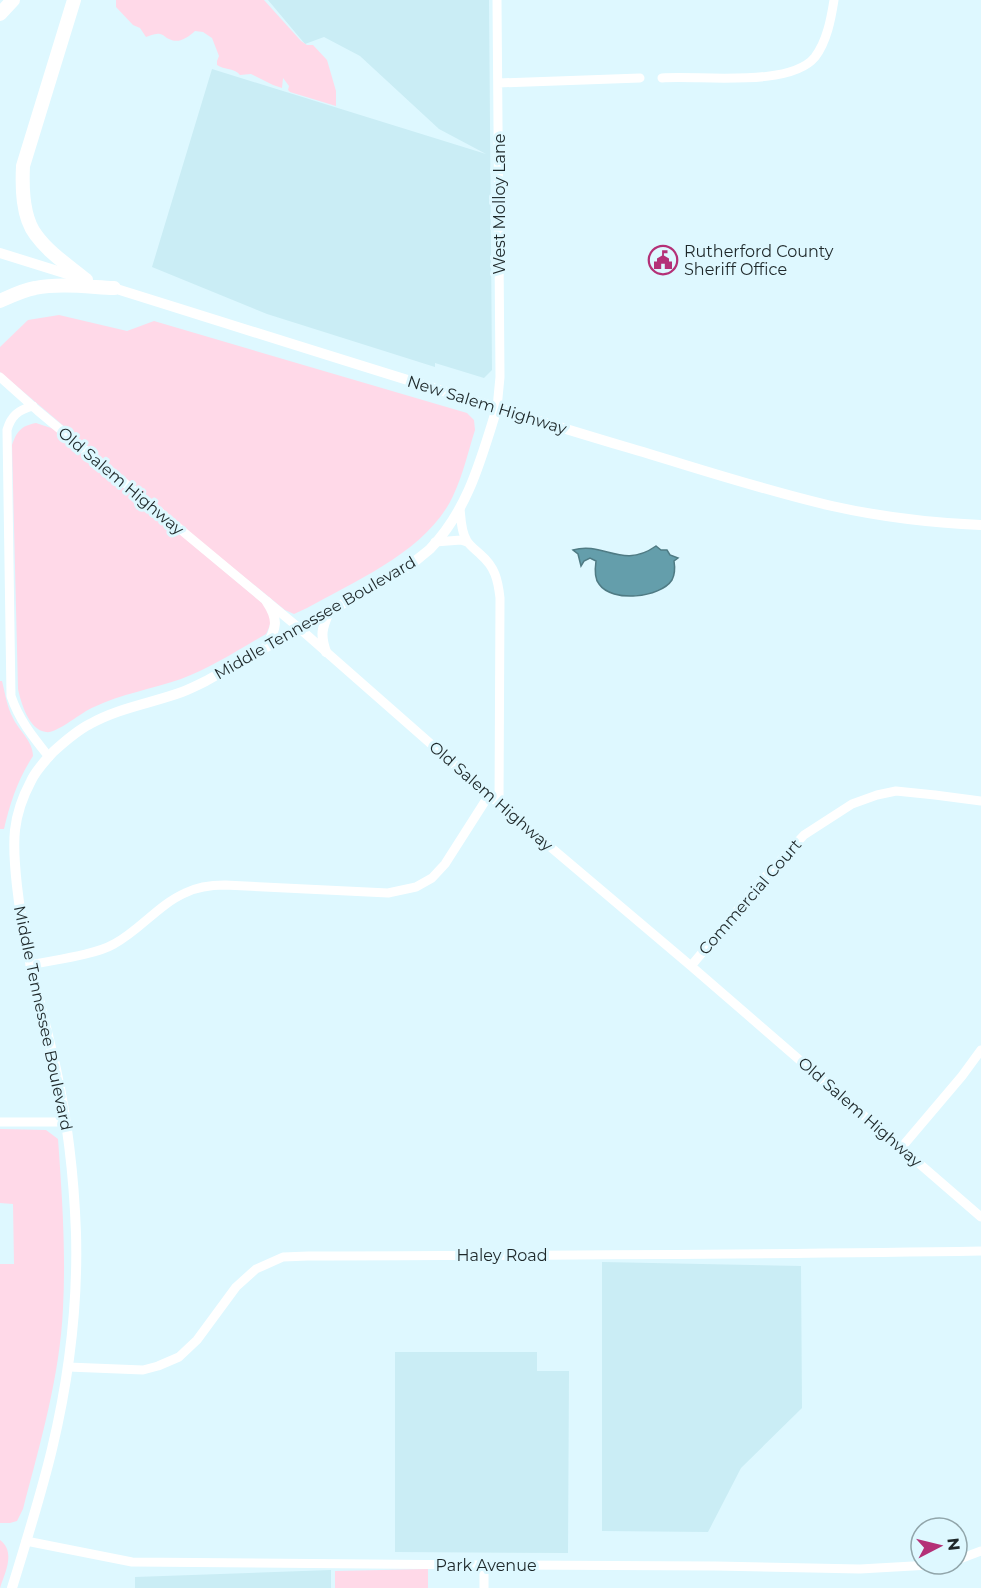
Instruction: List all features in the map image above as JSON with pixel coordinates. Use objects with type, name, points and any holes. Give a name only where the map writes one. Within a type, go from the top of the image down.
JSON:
[{"type":"highway","points":[[0,14],[13,0]]},
{"type":"highway","points":[[74,0],[23,166],[22,189],[34,234],[49,250],[86,280]]},
{"type":"highway","points":[[0,301],[35,288],[61,286],[114,288]]},
{"type":"main road","name":"New Salem Highway","points":[[0,253],[497,408],[745,482],[832,506],[904,519],[981,525]]},
{"type":"main road","name":"Middle Tennessee Boulevard","points":[[12,1588],[52,1450],[68,1367],[76,1277],[76,1233],[66,1122],[20,915],[15,864],[15,831],[21,803],[32,778],[49,757],[64,742],[88,725],[110,714],[184,691],[206,681],[408,567],[430,549],[448,527],[471,488],[497,408]]},
{"type":"main road","points":[[267,602],[275,623],[267,646]]},
{"type":"main road","points":[[326,652],[322,641],[322,631],[329,612]]},
{"type":"street","name":"West Molloy Lane","points":[[497,0],[500,377],[497,408]]},
{"type":"street","points":[[662,78],[768,77],[789,73],[805,65],[814,57],[823,42],[831,20],[834,0]]},
{"type":"street","points":[[498,83],[640,78]]},
{"type":"street","name":"Old Salem Highway","points":[[0,376],[299,628],[489,795],[692,966],[981,1217]]},
{"type":"street","points":[[33,406],[10,419],[7,430],[4,582],[11,696],[27,729],[49,757]]},
{"type":"street","points":[[460,508],[467,542]]},
{"type":"street","points":[[435,542],[461,540],[467,542],[494,569],[498,582],[500,598],[500,804]]},
{"type":"street","name":"Commercial Court","points":[[692,966],[766,876],[804,835],[852,804],[896,791],[981,801]]},
{"type":"street","points":[[30,965],[112,946],[184,893],[211,885],[388,893],[416,887],[432,878],[445,864],[489,795]]},
{"type":"street","points":[[901,1148],[981,1050]]},
{"type":"street","points":[[0,1122],[66,1122]]},
{"type":"street","name":"Haley Road","points":[[68,1367],[142,1370],[179,1357],[196,1340],[236,1287],[256,1269],[283,1257],[981,1251]]},
{"type":"street","name":"Park Avenue","points":[[26,1541],[132,1562],[860,1569],[909,1566]]},
{"type":"street","points":[[484,1565],[484,1588]]},
{"type":"shaded area","points":[[116,0],[264,0],[301,41],[307,45],[313,45],[327,60],[336,91],[336,106],[290,92],[283,78],[282,88],[251,74],[240,75],[235,71],[220,67],[217,65],[219,56],[212,38],[203,32],[195,31],[180,41],[160,34],[146,37],[140,28],[133,25],[116,7]]},
{"type":"shaded area","points":[[268,0],[489,0],[492,370],[484,378],[435,363],[435,367],[267,314],[152,267],[212,69],[486,154],[439,129],[360,56],[324,37],[305,44]]},
{"type":"shaded area","points":[[59,315],[127,331],[154,321],[467,413],[474,420],[475,430],[463,472],[453,496],[442,515],[427,532],[389,562],[294,614],[285,610],[0,372],[0,347],[28,320]]},
{"type":"shaded area","points":[[36,423],[54,429],[260,601],[267,609],[271,620],[266,634],[192,675],[104,702],[51,732],[40,730],[35,726],[24,708],[18,689],[12,445],[20,430]]},
{"type":"shaded area","points":[[656,546],[678,558],[674,561],[673,578],[657,591],[636,596],[614,594],[605,590],[596,579],[596,561],[590,558],[581,566],[578,554],[573,550],[584,548],[633,555],[644,553]]},
{"type":"shaded area","points":[[0,681],[2,681],[11,714],[28,741],[33,756],[15,791],[4,829],[0,829]]},
{"type":"shaded area","points":[[0,1129],[46,1130],[58,1139],[64,1244],[63,1308],[54,1384],[23,1509],[17,1521],[10,1523],[0,1523],[0,1264],[14,1264],[13,1204],[0,1203]]},
{"type":"shaded area","points":[[602,1262],[801,1266],[802,1408],[741,1468],[708,1532],[602,1531]]},
{"type":"shaded area","points":[[395,1352],[537,1352],[537,1371],[569,1371],[568,1553],[395,1552]]},
{"type":"shaded area","points":[[0,1540],[7,1550],[8,1562],[0,1588]]},
{"type":"shaded area","points":[[428,1569],[428,1588],[335,1588],[335,1571]]},
{"type":"shaded area","points":[[331,1570],[331,1588],[135,1588],[135,1577]]},
{"type":"place","name":"Rutherford County Sheriff Office","points":[[663,260]]}]
